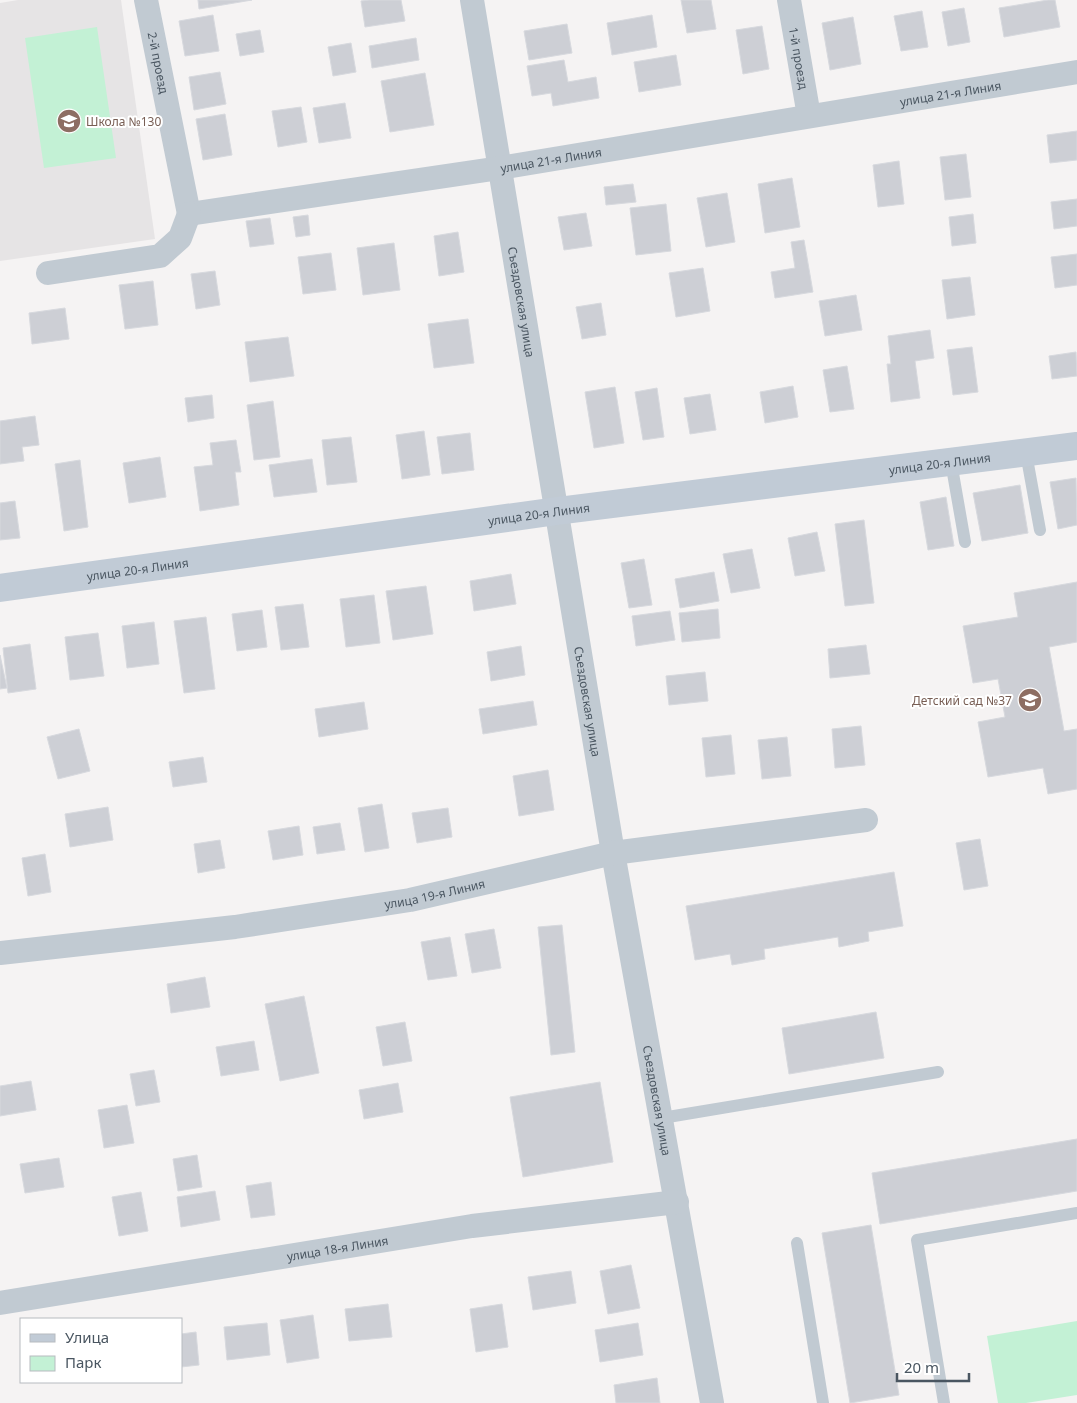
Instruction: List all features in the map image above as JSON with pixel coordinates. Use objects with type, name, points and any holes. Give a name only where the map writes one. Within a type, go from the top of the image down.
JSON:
[{"type":"main road","name":"улица 20-я Линия","points":[[0,588],[557,511],[1077,446]]},
{"type":"street","name":"2-й проезд","points":[[146,0],[189,214]]},
{"type":"street","name":"Съездовская улица","points":[[472,0],[613,853],[712,1403]]},
{"type":"street","name":"1-й проезд","points":[[789,0],[809,116]]},
{"type":"street","name":"улица 21-я Линия","points":[[189,214],[500,168],[1077,72]]},
{"type":"street","points":[[48,273],[160,256],[180,238],[189,214]]},
{"type":"street","name":"улица 19-я Линия","points":[[0,953],[235,926],[410,900],[613,853],[866,820]]},
{"type":"street","name":"улица 18-я Линия","points":[[0,1303],[472,1226],[677,1202]]},
{"type":"lane","points":[[1026,452],[1040,530]]},
{"type":"lane","points":[[951,462],[965,542]]},
{"type":"lane","points":[[662,1118],[938,1072]]},
{"type":"lane","points":[[944,1403],[917,1240],[1077,1213]]},
{"type":"lane","points":[[797,1243],[823,1403]]},
{"type":"shaded area","name":"Школа №130","points":[[18,0],[121,0],[155,239],[0,261],[0,3]]},
{"type":"green space","points":[[97,27],[116,158],[44,168],[25,38]]},
{"type":"green space","points":[[1077,1321],[1077,1395],[1026,1403],[998,1403],[987,1336]]},
{"type":"building","points":[[198,0],[252,0],[199,9]]},
{"type":"building","points":[[401,0],[405,21],[365,27],[361,1]]},
{"type":"building","points":[[681,0],[711,0],[716,29],[687,33]]},
{"type":"building","points":[[1055,0],[1060,27],[1004,37],[999,8]]},
{"type":"building","points":[[964,8],[970,42],[948,46],[942,12]]},
{"type":"building","points":[[922,11],[928,47],[901,51],[894,16]]},
{"type":"building","points":[[213,15],[219,51],[185,56],[179,21]]},
{"type":"building","points":[[652,15],[657,47],[612,55],[607,23]]},
{"type":"building","points":[[853,17],[861,64],[830,70],[822,23]]},
{"type":"building","points":[[567,24],[572,53],[529,60],[524,31]]},
{"type":"building","points":[[762,26],[769,69],[743,74],[736,30]]},
{"type":"building","points":[[260,30],[264,52],[240,56],[236,34]]},
{"type":"building","points":[[416,38],[419,60],[372,68],[369,46]]},
{"type":"building","points":[[351,43],[356,72],[333,76],[328,47]]},
{"type":"building","points":[[676,55],[681,85],[639,92],[634,62]]},
{"type":"building","points":[[564,60],[568,82],[596,77],[599,98],[553,106],[551,93],[532,96],[527,66]]},
{"type":"building","points":[[220,72],[226,104],[194,110],[189,77]]},
{"type":"building","points":[[425,73],[434,125],[390,132],[381,81]]},
{"type":"building","points":[[345,103],[351,138],[319,143],[313,108]]},
{"type":"building","points":[[301,107],[307,142],[278,147],[272,111]]},
{"type":"building","points":[[225,114],[232,155],[203,160],[196,119]]},
{"type":"building","points":[[1077,131],[1077,160],[1050,163],[1047,135]]},
{"type":"building","points":[[966,154],[971,197],[945,200],[940,157]]},
{"type":"building","points":[[899,161],[904,204],[878,207],[873,165]]},
{"type":"building","points":[[792,178],[800,227],[765,233],[758,184]]},
{"type":"building","points":[[633,184],[636,202],[606,205],[604,187]]},
{"type":"building","points":[[727,193],[735,242],[706,247],[697,198]]},
{"type":"building","points":[[1077,199],[1077,226],[1054,229],[1051,202]]},
{"type":"building","points":[[666,204],[671,251],[636,255],[630,208]]},
{"type":"building","points":[[586,213],[592,246],[564,250],[558,217]]},
{"type":"building","points":[[973,214],[976,243],[952,246],[949,217]]},
{"type":"building","points":[[308,215],[310,235],[296,237],[293,217]]},
{"type":"building","points":[[270,218],[274,244],[250,247],[246,221]]},
{"type":"building","points":[[458,232],[464,272],[439,276],[434,236]]},
{"type":"building","points":[[804,240],[813,292],[775,298],[771,272],[795,268],[791,242]]},
{"type":"building","points":[[394,243],[400,290],[363,295],[357,248]]},
{"type":"building","points":[[331,253],[336,290],[303,294],[298,257]]},
{"type":"building","points":[[1077,254],[1077,285],[1055,288],[1051,257]]},
{"type":"building","points":[[703,268],[710,311],[676,317],[669,273]]},
{"type":"building","points":[[215,271],[220,305],[196,309],[191,274]]},
{"type":"building","points":[[970,277],[975,315],[947,319],[942,280]]},
{"type":"building","points":[[153,281],[158,325],[125,329],[119,285]]},
{"type":"building","points":[[856,295],[862,330],[825,336],[819,301]]},
{"type":"building","points":[[601,303],[606,335],[582,339],[576,307]]},
{"type":"building","points":[[65,308],[69,339],[32,344],[29,313]]},
{"type":"building","points":[[468,319],[474,363],[434,368],[428,324]]},
{"type":"building","points":[[930,330],[934,358],[915,361],[920,398],[891,402],[887,364],[891,364],[888,336]]},
{"type":"building","points":[[288,337],[294,376],[250,382],[245,342]]},
{"type":"building","points":[[972,347],[978,392],[953,395],[947,350]]},
{"type":"building","points":[[1076,352],[1077,376],[1052,379],[1049,356]]},
{"type":"building","points":[[847,366],[854,409],[830,412],[823,370]]},
{"type":"building","points":[[793,386],[798,417],[765,423],[760,392]]},
{"type":"building","points":[[615,387],[624,443],[594,448],[585,392]]},
{"type":"building","points":[[657,388],[664,437],[643,440],[635,392]]},
{"type":"building","points":[[710,394],[716,430],[690,434],[684,398]]},
{"type":"building","points":[[212,395],[214,418],[188,422],[185,398]]},
{"type":"building","points":[[273,401],[280,457],[254,460],[247,405]]},
{"type":"building","points":[[35,416],[39,445],[22,447],[24,461],[0,464],[0,421]]},
{"type":"building","points":[[424,431],[430,475],[402,479],[396,435]]},
{"type":"building","points":[[470,433],[474,470],[442,474],[437,437]]},
{"type":"building","points":[[351,437],[357,482],[327,485],[322,440]]},
{"type":"building","points":[[236,440],[241,472],[235,472],[239,505],[200,511],[194,467],[213,465],[210,443]]},
{"type":"building","points":[[160,457],[166,497],[129,503],[123,463]]},
{"type":"building","points":[[312,459],[317,492],[274,497],[269,465]]},
{"type":"building","points":[[80,460],[88,527],[64,531],[55,464]]},
{"type":"building","points":[[1076,478],[1077,525],[1058,529],[1050,482]]},
{"type":"building","points":[[1020,485],[1028,533],[982,541],[973,493]]},
{"type":"building","points":[[946,497],[954,546],[928,550],[920,502]]},
{"type":"building","points":[[15,501],[20,538],[0,540],[0,503]]},
{"type":"building","points":[[864,520],[874,603],[845,606],[835,524]]},
{"type":"building","points":[[817,532],[825,571],[795,576],[788,538]]},
{"type":"building","points":[[752,549],[760,588],[731,593],[723,554]]},
{"type":"building","points":[[644,559],[652,605],[629,608],[621,563]]},
{"type":"building","points":[[714,572],[719,601],[680,608],[675,579]]},
{"type":"building","points":[[511,574],[516,604],[474,611],[470,581]]},
{"type":"building","name":"Детский сад №37","points":[[1077,582],[1077,642],[1049,647],[1064,731],[1077,729],[1077,789],[1048,794],[1043,768],[988,777],[978,722],[1005,717],[998,679],[973,683],[963,626],[1018,617],[1014,593]]},
{"type":"building","points":[[426,586],[433,634],[393,640],[386,591]]},
{"type":"building","points":[[374,595],[380,643],[346,647],[340,599]]},
{"type":"building","points":[[303,604],[309,647],[281,650],[275,607]]},
{"type":"building","points":[[718,609],[720,638],[682,642],[679,613]]},
{"type":"building","points":[[262,610],[267,647],[237,651],[232,614]]},
{"type":"building","points":[[670,611],[675,640],[636,646],[632,616]]},
{"type":"building","points":[[206,617],[215,689],[184,693],[174,621]]},
{"type":"building","points":[[154,622],[159,664],[127,668],[122,626]]},
{"type":"building","points":[[98,633],[104,676],[70,680],[65,637]]},
{"type":"building","points":[[30,644],[36,689],[8,693],[3,648]]},
{"type":"building","points":[[866,645],[870,674],[830,678],[828,649]]},
{"type":"building","points":[[521,646],[525,675],[491,681],[487,652]]},
{"type":"building","points":[[0,655],[7,688],[0,689]]},
{"type":"building","points":[[705,672],[708,701],[669,705],[666,676]]},
{"type":"building","points":[[533,701],[537,725],[483,734],[479,709]]},
{"type":"building","points":[[364,702],[368,729],[319,737],[315,709]]},
{"type":"building","points":[[861,726],[865,765],[835,768],[832,729]]},
{"type":"building","points":[[79,729],[90,771],[58,779],[47,737]]},
{"type":"building","points":[[731,735],[735,774],[706,777],[702,738]]},
{"type":"building","points":[[787,737],[791,776],[762,779],[758,740]]},
{"type":"building","points":[[203,757],[207,782],[173,787],[169,762]]},
{"type":"building","points":[[548,770],[554,810],[519,816],[513,776]]},
{"type":"building","points":[[382,804],[389,848],[365,852],[358,808]]},
{"type":"building","points":[[108,807],[113,840],[70,847],[65,814]]},
{"type":"building","points":[[448,808],[452,837],[417,843],[412,813]]},
{"type":"building","points":[[340,823],[345,850],[317,854],[313,827]]},
{"type":"building","points":[[299,826],[303,855],[273,860],[268,831]]},
{"type":"building","points":[[980,839],[988,886],[964,890],[956,843]]},
{"type":"building","points":[[220,840],[225,868],[198,873],[194,844]]},
{"type":"building","points":[[45,854],[51,892],[28,896],[22,858]]},
{"type":"building","points":[[894,872],[903,926],[868,932],[869,941],[839,947],[838,937],[764,949],[765,959],[732,965],[730,954],[695,960],[686,906]]},
{"type":"building","points":[[562,925],[575,1052],[551,1055],[538,927]]},
{"type":"building","points":[[494,929],[501,968],[472,973],[465,934]]},
{"type":"building","points":[[450,937],[457,976],[428,980],[421,942]]},
{"type":"building","points":[[205,977],[210,1007],[171,1013],[167,984]]},
{"type":"building","points":[[304,996],[319,1073],[280,1081],[265,1004]]},
{"type":"building","points":[[876,1012],[884,1058],[789,1074],[782,1028]]},
{"type":"building","points":[[405,1022],[412,1061],[383,1066],[376,1027]]},
{"type":"building","points":[[254,1041],[259,1070],[221,1076],[216,1047]]},
{"type":"building","points":[[154,1070],[160,1102],[136,1106],[130,1074]]},
{"type":"building","points":[[31,1081],[36,1110],[0,1116],[0,1086]]},
{"type":"building","points":[[600,1082],[613,1162],[523,1177],[510,1097]]},
{"type":"building","points":[[398,1083],[403,1112],[364,1119],[359,1090]]},
{"type":"building","points":[[127,1105],[134,1143],[104,1148],[98,1110]]},
{"type":"building","points":[[1077,1139],[1077,1191],[880,1224],[872,1173]]},
{"type":"building","points":[[197,1155],[202,1187],[178,1191],[173,1159]]},
{"type":"building","points":[[59,1158],[64,1187],[25,1193],[20,1164]]},
{"type":"building","points":[[271,1182],[275,1215],[251,1218],[246,1186]]},
{"type":"building","points":[[215,1191],[220,1220],[181,1227],[177,1197]]},
{"type":"building","points":[[141,1192],[148,1231],[119,1236],[112,1197]]},
{"type":"building","points":[[871,1225],[899,1395],[850,1403],[822,1233]]},
{"type":"building","points":[[631,1265],[640,1308],[608,1314],[600,1271]]},
{"type":"building","points":[[571,1271],[576,1303],[533,1310],[528,1277]]},
{"type":"building","points":[[388,1304],[392,1337],[349,1341],[345,1309]]},
{"type":"building","points":[[502,1304],[508,1347],[476,1352],[470,1309]]},
{"type":"building","points":[[313,1315],[319,1358],[287,1363],[280,1320]]},
{"type":"building","points":[[267,1323],[270,1355],[227,1360],[224,1327]]},
{"type":"building","points":[[638,1323],[643,1355],[600,1362],[595,1330]]},
{"type":"building","points":[[196,1332],[199,1365],[182,1367],[182,1334]]},
{"type":"building","points":[[657,1378],[660,1403],[616,1403],[614,1385]]},
{"type":"place","name":"Школа №130","points":[[69,121]]},
{"type":"place","name":"Детский сад №37","points":[[1030,700]]}]
